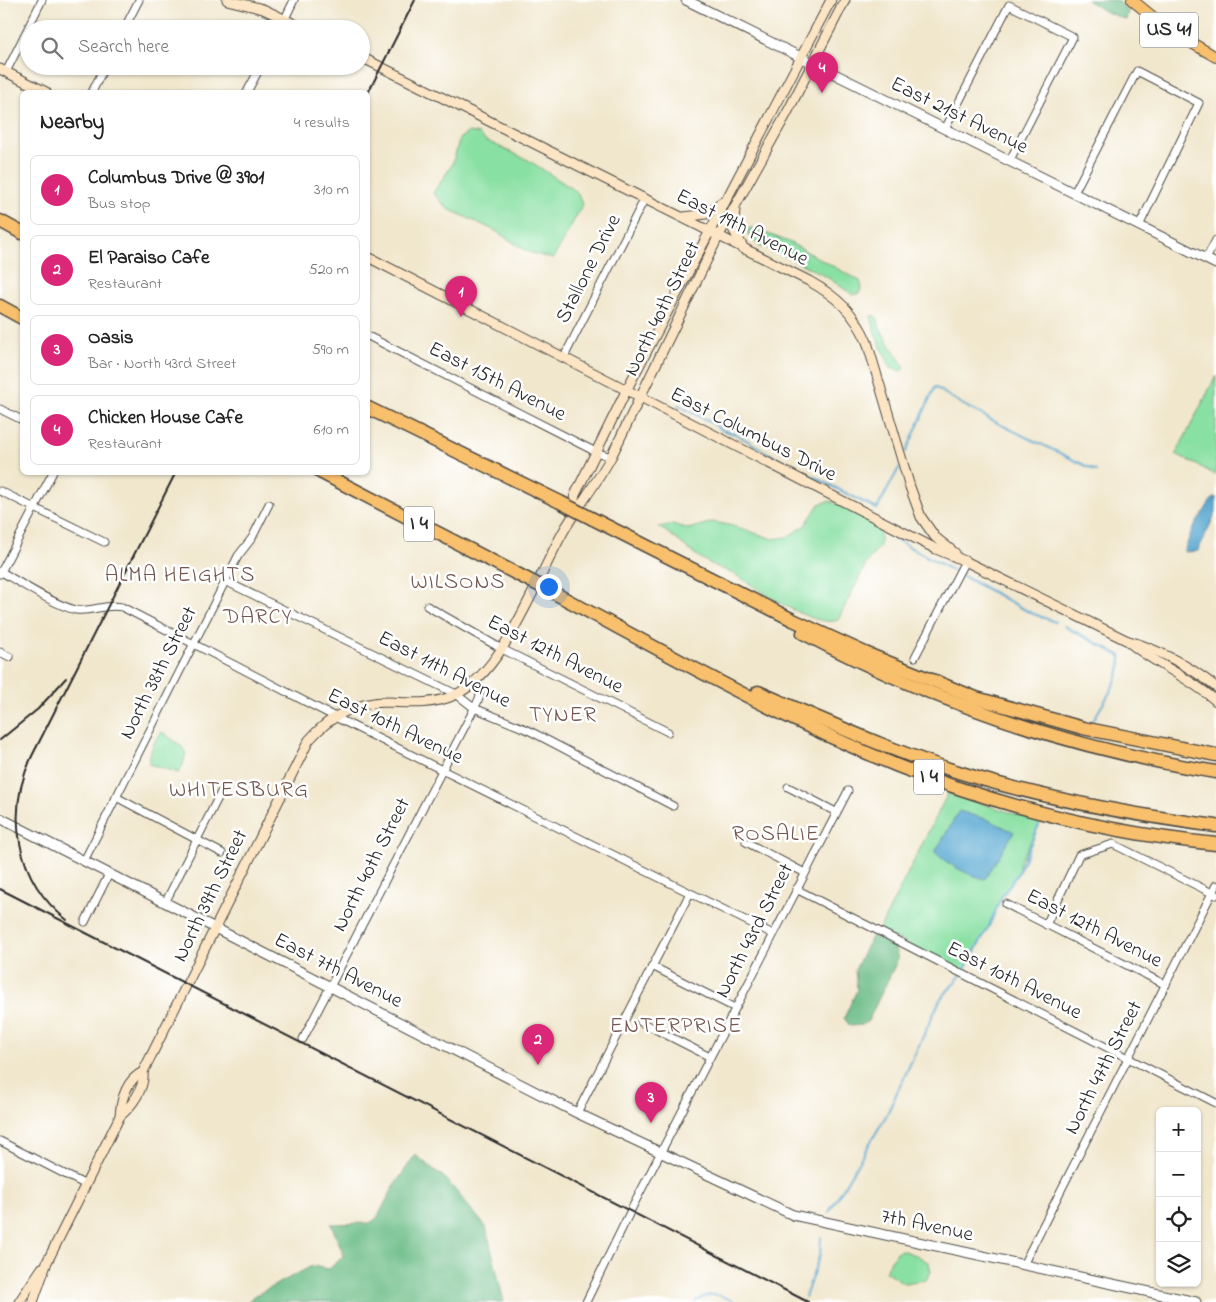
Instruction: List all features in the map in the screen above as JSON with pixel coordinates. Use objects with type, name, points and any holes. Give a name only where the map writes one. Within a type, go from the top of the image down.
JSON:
[{"type":"highway","points":[[0,221],[20,232]]},
{"type":"highway","points":[[0,230],[20,241]]},
{"type":"highway","points":[[0,306],[20,317]]},
{"type":"highway","points":[[370,409],[560,502],[712,580],[865,653],[976,698],[1083,728],[1216,755]]},
{"type":"highway","name":"I 4","points":[[326,475],[662,650],[836,738],[897,766],[1017,807],[1149,836],[1216,844]]},
{"type":"highway","points":[[712,580],[847,656],[929,692],[1054,735],[1131,755],[1216,772]]},
{"type":"highway","points":[[662,650],[874,740],[976,777],[1097,808],[1159,819],[1216,826]]},
{"type":"main road","points":[[226,0],[263,9],[285,19]]},
{"type":"main road","name":"North 40th Street","points":[[567,527],[575,495],[627,389],[831,0]]},
{"type":"main road","name":"North 40th Street","points":[[334,717],[365,704],[430,702],[456,694],[477,681],[502,648],[567,527],[597,482],[611,456],[718,237],[845,0]]},
{"type":"main road","name":"US 41","points":[[1132,0],[1169,30],[1216,56]]},
{"type":"main road","name":"East 19th Avenue","points":[[370,61],[680,216],[826,291],[842,303],[857,320],[867,342],[910,487],[925,525],[944,545],[965,560]]},
{"type":"main road","points":[[3,71],[42,90]]},
{"type":"main road","points":[[680,216],[691,217],[706,214],[726,199]]},
{"type":"main road","points":[[736,204],[733,229],[746,251]]},
{"type":"main road","name":"East Columbus Drive","points":[[370,258],[936,548],[965,560],[1126,640],[1149,647],[1187,665],[1216,687]]},
{"type":"main road","points":[[911,535],[920,532],[925,525]]},
{"type":"main road","name":"East Columbus Drive","points":[[1126,640],[1142,654],[1194,683],[1216,701]]},
{"type":"main road","points":[[1187,665],[1216,680]]},
{"type":"main road","name":"North 39th Street","points":[[20,1302],[46,1262],[86,1185],[120,1116],[121,1102],[134,1076],[143,1072],[305,746],[313,735],[334,717]]},
{"type":"main road","name":"North 39th Street","points":[[33,1302],[46,1262]]},
{"type":"street","points":[[31,20],[42,0]]},
{"type":"street","points":[[129,20],[139,0]]},
{"type":"street","points":[[285,19],[294,0]]},
{"type":"street","name":"East 21st Avenue","points":[[686,0],[1216,264]]},
{"type":"street","points":[[945,129],[1009,5],[1073,36],[1010,160]]},
{"type":"street","points":[[3,71],[20,40]]},
{"type":"street","points":[[1074,192],[1137,71],[1199,103],[1139,226]]},
{"type":"street","points":[[93,90],[100,75]]},
{"type":"street","points":[[248,90],[256,75]]},
{"type":"street","name":"Stallone Drive","points":[[564,357],[644,198]]},
{"type":"street","points":[[1206,260],[1216,240]]},
{"type":"street","name":"East 15th Avenue","points":[[370,337],[596,452],[611,456]]},
{"type":"street","points":[[0,409],[20,419]]},
{"type":"street","points":[[0,572],[51,475]]},
{"type":"street","points":[[0,491],[104,542]]},
{"type":"street","name":"North 38th Street","points":[[84,861],[239,553],[252,538],[269,504]]},
{"type":"street","points":[[915,657],[965,560]]},
{"type":"street","name":"East 10th Avenue","points":[[0,572],[68,608],[86,610],[109,604],[122,607],[334,717],[773,934]]},
{"type":"street","name":"East 11th Avenue","points":[[225,581],[456,694],[474,708],[528,730],[673,806]]},
{"type":"street","name":"East 12th Avenue","points":[[427,606],[502,648],[668,732]]},
{"type":"street","points":[[0,652],[10,657]]},
{"type":"street","name":"North 40th Street","points":[[303,1039],[480,696],[477,681]]},
{"type":"street","points":[[788,787],[836,812]]},
{"type":"street","name":"North 43rd Street","points":[[586,1302],[661,1152],[848,791]]},
{"type":"street","points":[[165,903],[221,792]]},
{"type":"street","points":[[116,797],[222,853]]},
{"type":"street","name":"East 7th Avenue","points":[[0,818],[577,1113],[661,1152]]},
{"type":"street","points":[[746,842],[805,873]]},
{"type":"street","points":[[1046,925],[1079,855],[1113,844],[1214,894]]},
{"type":"street","points":[[85,922],[109,874]]},
{"type":"street","name":"North 47th Street","points":[[1023,1265],[1214,894],[1216,885]]},
{"type":"street","name":"East 10th Avenue","points":[[796,889],[1216,1104]]},
{"type":"street","points":[[577,1113],[690,893]]},
{"type":"street","name":"East 12th Avenue","points":[[1006,904],[1166,985]]},
{"type":"street","points":[[652,966],[735,1008]]},
{"type":"street","points":[[641,1022],[710,1057]]},
{"type":"street","points":[[0,1141],[86,1185]]},
{"type":"street","name":"7th Avenue","points":[[661,1152],[793,1215],[1196,1302]]},
{"type":"green space","points":[[1087,0],[1118,0],[1128,12],[1126,20],[1104,11]]},
{"type":"green space","points":[[469,132],[479,134],[485,140],[528,160],[576,191],[583,204],[553,259],[528,252],[494,230],[448,209],[433,193],[452,165],[460,138]]},
{"type":"green space","points":[[752,228],[789,242],[860,281],[862,287],[859,293],[853,295],[827,277],[770,248],[760,247],[748,235],[748,229]]},
{"type":"green space","points":[[871,316],[877,318],[880,328],[905,368],[900,371],[891,368],[876,336]]},
{"type":"green space","points":[[1216,376],[1216,475],[1176,454]]},
{"type":"green space","points":[[830,501],[871,519],[880,532],[880,546],[867,562],[838,620],[815,619],[787,607],[739,577],[702,559],[659,527],[673,524],[688,529],[713,522],[734,526],[773,539],[787,537],[805,526],[819,504]]},
{"type":"green space","points":[[162,732],[180,745],[186,752],[183,765],[178,773],[149,764],[153,746]]},
{"type":"green space","points":[[948,793],[1041,822],[1020,862],[1018,873],[1001,898],[989,926],[964,972],[879,930]]},
{"type":"green space","points":[[878,934],[895,948],[898,959],[868,1021],[862,1025],[850,1026],[844,1018],[857,990],[855,970],[871,937]]},
{"type":"green space","points":[[415,1155],[445,1178],[486,1227],[504,1302],[247,1302],[256,1295],[312,1266],[329,1269],[344,1256],[331,1224],[370,1223],[377,1218],[394,1186]]},
{"type":"green space","points":[[901,1250],[918,1256],[929,1263],[931,1272],[926,1280],[904,1283],[885,1271],[896,1252]]},
{"type":"water","points":[[1216,497],[1216,512],[1198,551],[1184,552],[1192,530],[1212,499]]},
{"type":"water","points":[[959,811],[989,820],[1014,832],[985,879],[958,869],[935,852]]},
{"type":"waterway","points":[[906,452],[935,387],[974,411],[1096,471]]},
{"type":"waterway","points":[[678,405],[722,430],[736,434],[775,457],[877,509],[899,468]]},
{"type":"waterway","points":[[895,539],[957,573]]},
{"type":"waterway","points":[[961,575],[1031,613],[1055,622]]},
{"type":"waterway","points":[[1064,626],[1121,656],[1115,682],[1091,724]]},
{"type":"waterway","points":[[964,971],[989,926],[1001,898],[1018,873],[1039,825]]},
{"type":"waterway","points":[[829,1212],[886,1116],[940,1000],[961,975]]},
{"type":"waterway","points":[[805,1297],[820,1254],[821,1237]]},
{"type":"waterway","points":[[695,1302],[710,1295],[725,1297],[735,1302]]},
{"type":"railway","points":[[370,90],[415,0]]},
{"type":"railway","points":[[67,920],[50,904],[36,886],[26,866],[20,844],[18,822],[19,800],[24,778],[32,756],[174,475]]},
{"type":"railway","points":[[0,740],[38,709],[66,678]]},
{"type":"railway","points":[[0,889],[808,1302]]},
{"type":"place","name":"Chicken House Cafe","points":[[822,93]]},
{"type":"place","name":"Columbus Drive @ 3901","points":[[461,317]]},
{"type":"place","name":"El Paraiso Cafe","points":[[538,1065]]},
{"type":"place","name":"Oasis","points":[[651,1123]]},
{"type":"district","name":"ALMA HEIGHTS","points":[[180,576]]},
{"type":"district","name":"WILSONS","points":[[458,583]]},
{"type":"district","name":"DARCY","points":[[258,618]]},
{"type":"district","name":"TYNER","points":[[563,716]]},
{"type":"district","name":"WHITESBURG","points":[[239,791]]},
{"type":"district","name":"ROSALIE","points":[[776,835]]},
{"type":"district","name":"ENTERPRISE","points":[[676,1027]]}]
